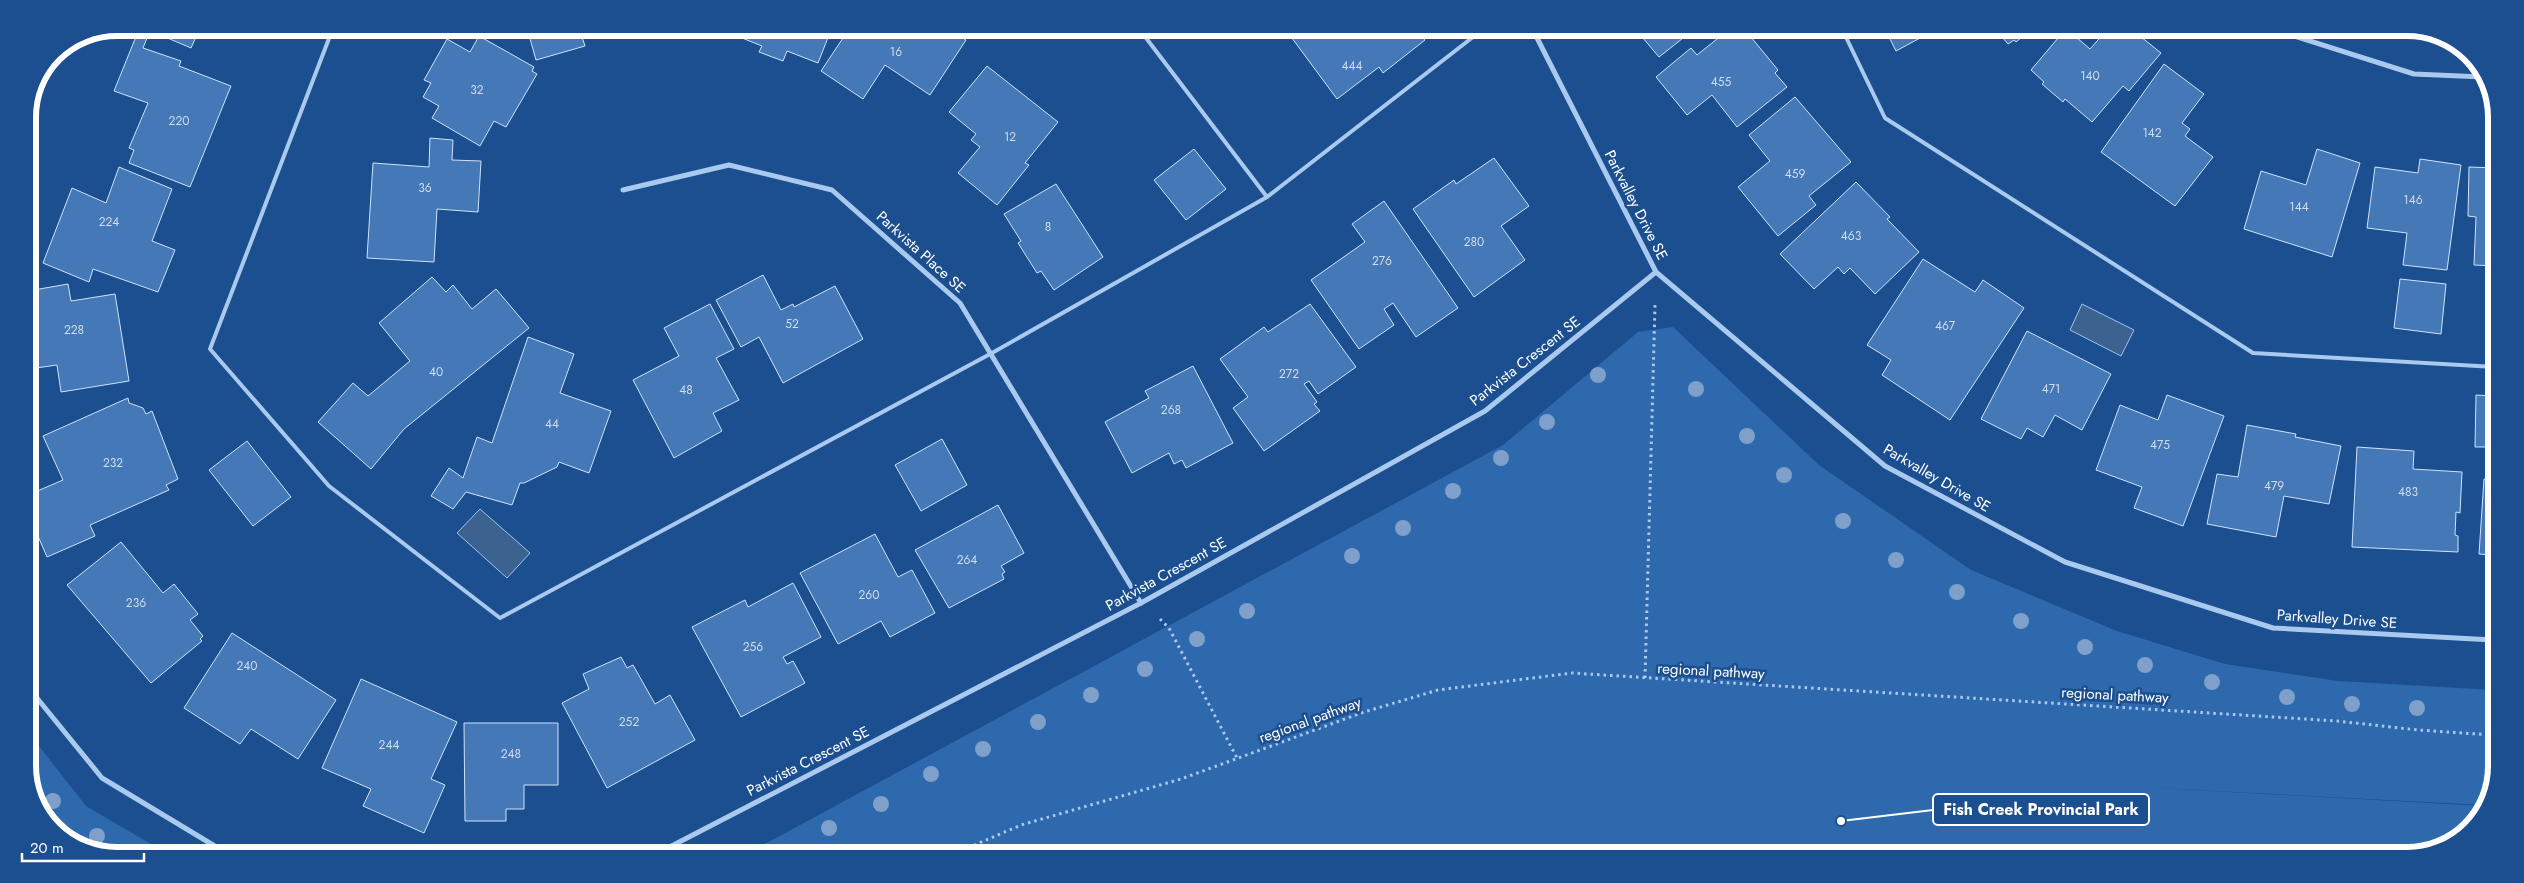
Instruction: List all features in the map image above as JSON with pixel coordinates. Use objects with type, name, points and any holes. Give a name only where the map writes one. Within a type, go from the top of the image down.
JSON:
[{"type":"street","name":"Parkvalley Drive SE","points":[[1536,36],[1656,272],[1885,466],[2065,562],[2273,628],[2488,640]]},
{"type":"street","points":[[2295,36],[2414,74],[2477,77]]},
{"type":"street","name":"Parkvista Place SE","points":[[623,190],[729,165],[832,190],[960,303],[992,353],[1141,603]]},
{"type":"street","name":"Parkvista Crescent SE","points":[[670,847],[1141,603],[1485,411],[1656,272]]},
{"type":"street","points":[[36,697],[102,778],[216,847]]},
{"type":"lane","points":[[330,36],[210,349],[329,486],[500,618],[992,353],[1267,197],[1474,36]]},
{"type":"lane","points":[[1145,36],[1267,197]]},
{"type":"lane","points":[[1845,36],[1885,118],[2253,353],[2488,367]]},
{"type":"path","points":[[1645,678],[1656,272]]},
{"type":"path","points":[[1141,603],[1169,628],[1237,758]]},
{"type":"path","name":"regional pathway","points":[[970,847],[1021,825],[1180,779],[1364,712],[1438,690],[1572,673],[2262,716],[2488,735]]},
{"type":"shaded area","points":[[2082,304],[2134,330],[2121,356],[2070,330]]},
{"type":"shaded area","points":[[1673,327],[1819,465],[1971,570],[2117,631],[2225,664],[2338,681],[2488,690],[2488,766],[2486,782],[2479,802],[2477,805],[2139,787],[2477,806],[2464,823],[2452,833],[2433,842],[2407,847],[759,847],[1503,445],[1638,332]]},
{"type":"shaded area","points":[[480,509],[530,553],[507,578],[457,533]]},
{"type":"shaded area","points":[[36,742],[86,806],[156,847],[101,845],[81,838],[60,823],[42,797],[36,771]]},
{"type":"building","points":[[136,36],[147,38],[143,48],[181,61],[179,66],[231,86],[190,187],[129,163],[134,150],[129,148],[148,103],[114,91]]},
{"type":"building","points":[[163,36],[196,36],[191,48]]},
{"type":"building","points":[[479,36],[534,67],[532,71],[537,74],[506,127],[494,121],[480,146],[432,118],[439,106],[423,97],[431,83],[424,80],[447,39],[470,52]]},
{"type":"building","points":[[529,36],[582,36],[585,46],[536,60]]},
{"type":"building","points":[[737,36],[829,36],[818,63],[787,51],[783,61],[759,52],[762,46]]},
{"type":"building","points":[[844,36],[961,36],[966,40],[930,95],[885,65],[863,99],[821,71]]},
{"type":"building","points":[[1290,36],[1422,36],[1425,40],[1383,73],[1379,67],[1337,99]]},
{"type":"building","points":[[1641,36],[1686,36],[1659,57]]},
{"type":"building","points":[[1721,36],[1750,36],[1778,70],[1775,73],[1787,87],[1737,127],[1712,95],[1687,115],[1656,77],[1691,48],[1697,55]]},
{"type":"building","points":[[1888,36],[1924,36],[1896,51]]},
{"type":"building","points":[[2001,36],[2023,36],[2016,42],[2014,40],[2008,44]]},
{"type":"building","points":[[2060,36],[2075,36],[2090,49],[2101,36],[2140,36],[2161,53],[2129,91],[2123,86],[2092,122],[2065,99],[2063,102],[2042,84],[2044,82],[2031,70]]},
{"type":"building","points":[[2164,64],[2204,94],[2182,123],[2190,129],[2185,136],[2213,157],[2175,206],[2101,152]]},
{"type":"building","points":[[987,66],[1058,122],[1025,163],[1029,165],[997,205],[958,173],[980,147],[971,140],[976,134],[949,112]]},
{"type":"building","points":[[1795,97],[1851,162],[1809,196],[1816,205],[1778,236],[1738,187],[1770,161],[1749,135]]},
{"type":"building","points":[[430,138],[453,140],[452,160],[481,161],[478,212],[437,209],[434,262],[367,258],[373,163],[429,167]]},
{"type":"building","points":[[1194,149],[1226,189],[1186,220],[1154,180]]},
{"type":"building","points":[[2317,149],[2360,163],[2332,257],[2244,229],[2261,171],[2306,185]]},
{"type":"building","points":[[1494,158],[1529,206],[1501,226],[1525,260],[1474,297],[1413,209],[1454,180],[1456,184]]},
{"type":"building","points":[[2420,159],[2461,165],[2447,270],[2403,265],[2407,233],[2367,228],[2375,167],[2418,173]]},
{"type":"building","points":[[119,167],[172,189],[152,241],[175,250],[158,292],[93,269],[89,282],[43,263],[72,188],[106,203]]},
{"type":"building","points":[[2469,167],[2488,168],[2488,266],[2474,265],[2476,217],[2468,216]]},
{"type":"building","points":[[1856,182],[1890,217],[1887,219],[1919,252],[1875,294],[1850,268],[1844,274],[1838,267],[1814,289],[1780,254]]},
{"type":"building","points":[[1056,184],[1103,257],[1054,290],[1041,271],[1037,273],[1018,243],[1021,241],[1004,214]]},
{"type":"building","points":[[1384,201],[1458,308],[1416,337],[1393,303],[1384,309],[1394,325],[1359,349],[1311,280],[1365,242],[1352,224]]},
{"type":"building","points":[[1923,259],[1975,292],[1983,280],[2024,308],[1950,420],[1882,375],[1891,360],[1867,345]]},
{"type":"building","points":[[763,275],[781,310],[793,304],[794,307],[835,286],[863,339],[783,383],[759,337],[741,347],[716,300]]},
{"type":"building","points":[[432,277],[446,292],[453,285],[472,309],[496,289],[529,328],[404,429],[371,469],[318,422],[353,383],[368,396],[410,361],[379,323]]},
{"type":"building","points":[[2400,279],[2446,284],[2441,334],[2394,328]]},
{"type":"building","points":[[68,284],[71,301],[115,294],[129,381],[61,392],[57,365],[36,368],[36,290]]},
{"type":"building","points":[[710,304],[734,349],[716,358],[739,400],[713,413],[722,431],[674,458],[633,380],[679,356],[664,328]]},
{"type":"building","points":[[1310,304],[1356,367],[1318,394],[1309,381],[1304,384],[1317,402],[1314,404],[1320,411],[1264,451],[1233,408],[1248,397],[1220,359],[1264,327],[1268,332]]},
{"type":"building","points":[[2027,331],[2111,374],[2082,430],[2055,415],[2043,437],[2027,428],[2021,439],[1981,419]]},
{"type":"building","points":[[528,337],[574,354],[560,393],[611,411],[589,473],[559,462],[557,467],[524,483],[520,483],[512,505],[466,492],[453,509],[431,496],[449,468],[463,478],[477,437],[492,443]]},
{"type":"building","points":[[1193,366],[1233,443],[1186,468],[1182,460],[1174,464],[1169,453],[1132,473],[1105,422],[1149,398],[1145,391]]},
{"type":"building","points":[[2167,395],[2224,416],[2183,526],[2134,508],[2142,487],[2096,470],[2120,405],[2158,420]]},
{"type":"building","points":[[2476,395],[2488,396],[2488,447],[2475,447]]},
{"type":"building","points":[[128,398],[129,403],[143,408],[146,414],[152,411],[178,479],[166,485],[169,490],[90,525],[95,536],[47,557],[36,532],[36,492],[63,480],[43,436]]},
{"type":"building","points":[[2247,425],[2296,434],[2295,437],[2341,446],[2329,504],[2284,496],[2276,537],[2207,524],[2217,474],[2238,477]]},
{"type":"building","points":[[942,439],[967,485],[921,511],[895,465]]},
{"type":"building","points":[[247,441],[291,497],[253,526],[209,470]]},
{"type":"building","points":[[2357,447],[2414,451],[2413,469],[2462,472],[2460,513],[2456,512],[2455,535],[2458,536],[2458,552],[2352,547]]},
{"type":"building","points":[[2484,479],[2488,479],[2488,555],[2479,554]]},
{"type":"building","points":[[998,505],[1024,553],[1001,566],[1005,572],[1002,574],[1004,579],[949,608],[915,550]]},
{"type":"building","points":[[875,534],[898,577],[912,570],[935,613],[890,637],[881,621],[838,644],[800,573]]},
{"type":"building","points":[[121,542],[163,593],[174,584],[198,614],[190,620],[203,636],[200,639],[202,641],[151,683],[67,585]]},
{"type":"building","points":[[793,583],[821,637],[783,657],[787,664],[793,661],[805,683],[741,717],[692,627],[745,600],[748,607]]},
{"type":"building","points":[[232,633],[336,700],[298,759],[251,729],[240,744],[184,708]]},
{"type":"building","points":[[621,657],[627,668],[633,665],[655,704],[670,695],[695,740],[607,788],[562,703],[589,689],[583,674]]},
{"type":"building","points":[[361,679],[457,722],[431,779],[445,785],[424,833],[363,806],[371,789],[322,768]]},
{"type":"building","points":[[464,723],[558,723],[558,785],[524,785],[524,809],[506,809],[506,821],[465,821]]},
{"type":"place","name":"Fish Creek Provincial Park","points":[[1841,821]]}]
